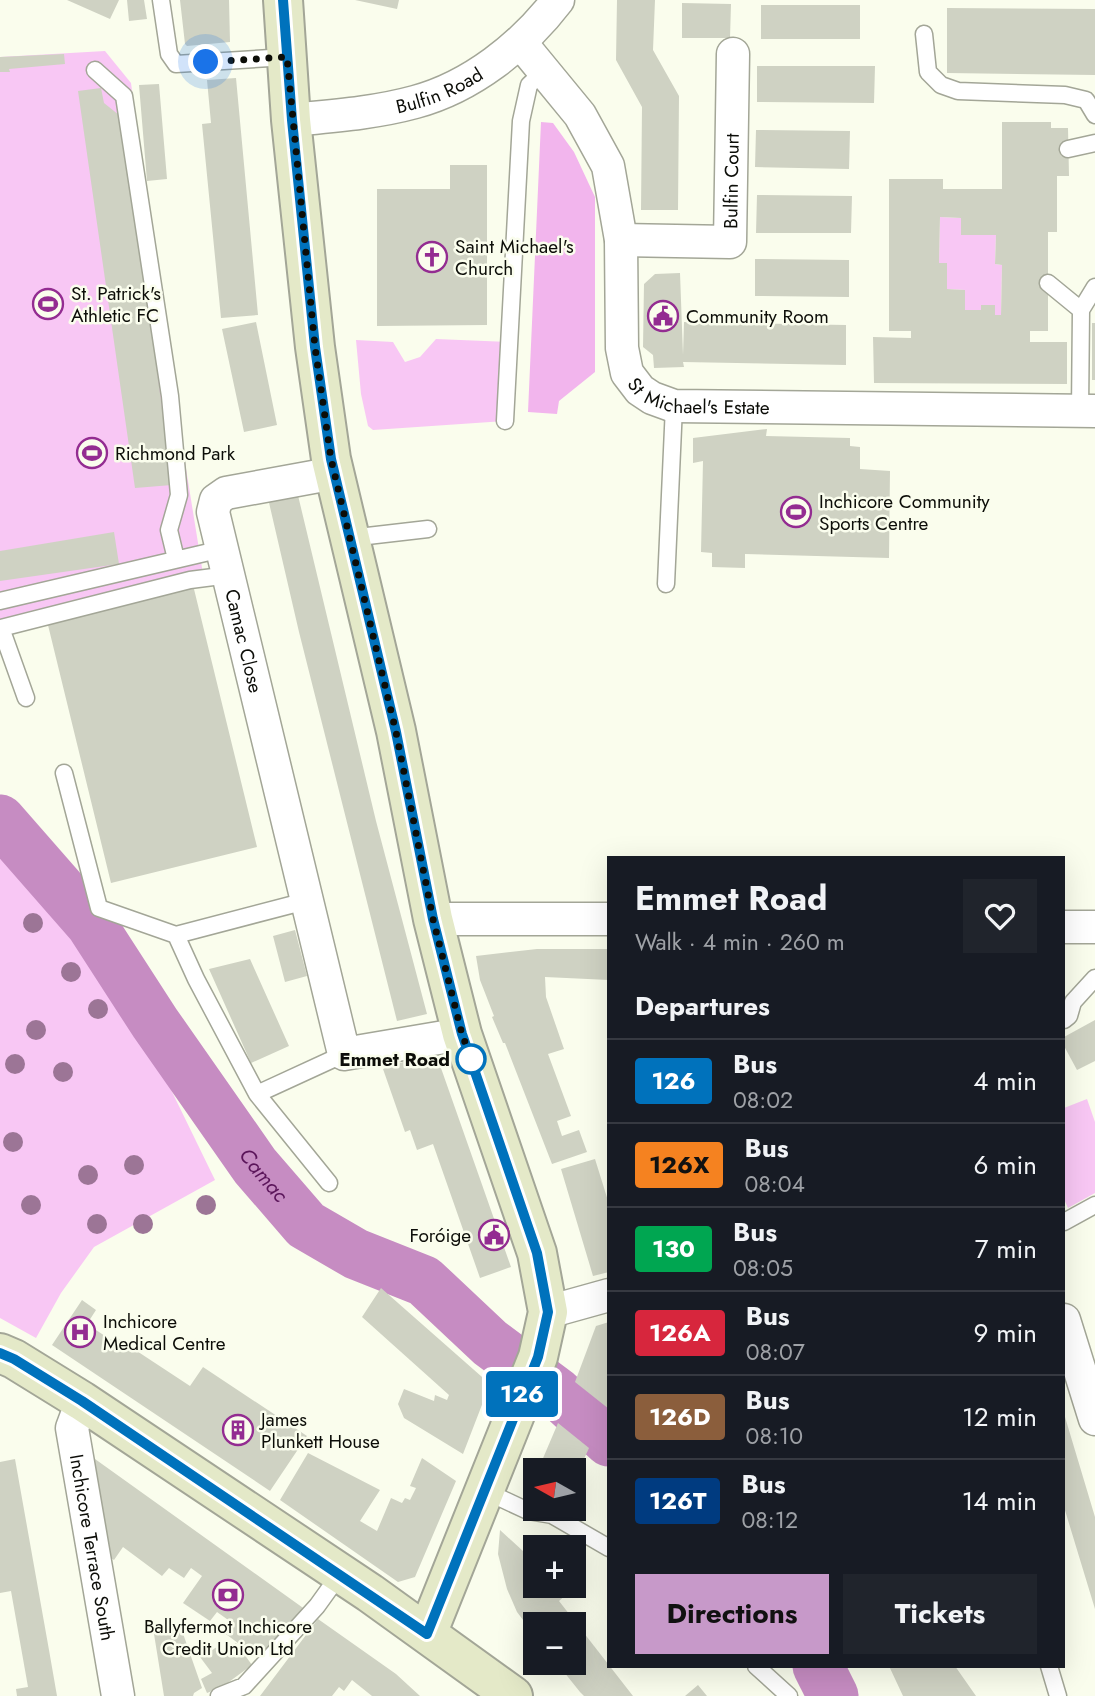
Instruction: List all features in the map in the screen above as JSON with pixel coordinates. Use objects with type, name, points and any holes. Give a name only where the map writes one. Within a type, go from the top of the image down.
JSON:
[{"type":"main road","points":[[283,0],[315,347],[331,459],[396,732],[433,919],[462,1034],[537,1253],[548,1312],[532,1371],[427,1634]]},
{"type":"main road","points":[[0,1353],[82,1401],[340,1574],[513,1696]]},
{"type":"street","name":"Bulfin Road","points":[[292,120],[416,102],[469,80],[520,42],[558,0]]},
{"type":"street","name":"St Michael's Estate","points":[[520,42],[580,114],[608,166],[621,240],[622,348],[627,373],[646,394],[674,406],[1084,401]]},
{"type":"street","name":"Bulfin Court","points":[[621,240],[730,242],[733,54]]},
{"type":"street","name":"Camac Close","points":[[335,473],[226,493],[216,500],[213,512],[344,1054]]},
{"type":"street","points":[[433,919],[607,919]]},
{"type":"street","points":[[1065,927],[1095,928]]},
{"type":"street","points":[[344,1054],[462,1034]]},
{"type":"street","points":[[548,1312],[607,1296]]},
{"type":"street","points":[[1065,1322],[1086,1360],[1095,1419]]},
{"type":"street","name":"Inchicore Terrace South","points":[[82,1401],[72,1428],[118,1696]]},
{"type":"lane","points":[[161,0],[169,54],[176,64],[287,57]]},
{"type":"lane","points":[[925,34],[928,72],[941,85],[958,91],[1065,95],[1086,100],[1095,115]]},
{"type":"lane","points":[[95,69],[124,96],[170,396],[179,495],[169,530],[176,559]]},
{"type":"lane","points":[[505,421],[521,121],[529,85],[545,70]]},
{"type":"lane","points":[[1068,149],[1095,143]]},
{"type":"lane","points":[[1048,283],[1081,310]]},
{"type":"lane","points":[[1084,401],[1081,310],[1095,287]]},
{"type":"lane","points":[[666,584],[674,406]]},
{"type":"lane","points":[[350,538],[428,529]]},
{"type":"lane","points":[[0,601],[176,559],[225,562]]},
{"type":"lane","points":[[26,698],[1,628],[190,580],[225,562]]},
{"type":"lane","points":[[64,773],[99,908],[176,935],[306,901]]},
{"type":"lane","points":[[176,935],[196,979],[257,1094],[329,1183]]},
{"type":"lane","points":[[1065,1019],[1069,1016],[1073,1002],[1095,978]]},
{"type":"lane","points":[[257,1094],[344,1054]]},
{"type":"lane","points":[[1065,1221],[1095,1205]]},
{"type":"lane","points":[[485,1491],[528,1511],[552,1515],[607,1547]]},
{"type":"lane","points":[[219,1696],[244,1686],[317,1606],[340,1574]]},
{"type":"lane","points":[[758,1668],[789,1696]]},
{"type":"lane","points":[[1050,1668],[1058,1696]]},
{"type":"shaded area","name":"Richmond Park","points":[[105,51],[131,83],[164,332],[203,574],[0,626],[0,57]]},
{"type":"shaded area","points":[[541,122],[553,123],[574,152],[595,197],[595,372],[559,401],[557,414],[528,412]]},
{"type":"shaded area","points":[[940,217],[961,218],[961,235],[996,235],[995,264],[1002,265],[1001,315],[995,315],[995,305],[981,305],[981,310],[965,310],[965,290],[947,289],[947,264],[939,263]]},
{"type":"shaded area","points":[[436,339],[509,342],[505,421],[373,430],[368,426],[361,394],[356,340],[393,342],[405,362],[420,357]]},
{"type":"shaded area","points":[[0,848],[82,946],[156,1059],[215,1180],[94,1247],[61,1293],[36,1338],[0,1318]]},
{"type":"shaded area","points":[[1087,1099],[1095,1122],[1095,1193],[1068,1208],[1065,1201],[1065,1108]]},
{"type":"building","points":[[67,0],[119,0],[110,19]]},
{"type":"building","points":[[127,0],[144,0],[147,19],[129,21]]},
{"type":"building","points":[[180,0],[229,0],[230,42],[187,46]]},
{"type":"building","points":[[355,0],[399,0],[397,9]]},
{"type":"building","points":[[617,0],[655,0],[653,50],[679,96],[678,210],[641,210],[642,107],[616,60]]},
{"type":"building","points":[[682,3],[731,4],[730,38],[682,38]]},
{"type":"building","points":[[761,5],[860,5],[860,39],[761,39]]},
{"type":"building","points":[[947,8],[1095,9],[1095,75],[947,73]]},
{"type":"building","points":[[64,54],[65,64],[0,72],[0,57]]},
{"type":"building","points":[[757,66],[875,66],[874,103],[757,102]]},
{"type":"building","points":[[236,78],[258,315],[221,318],[202,124],[211,123],[207,80]]},
{"type":"building","points":[[159,84],[167,179],[147,181],[139,85]]},
{"type":"building","points":[[101,88],[104,103],[124,119],[172,485],[135,488],[78,91]]},
{"type":"building","points":[[1002,122],[1051,122],[1051,128],[1068,128],[1069,176],[1057,176],[1057,232],[1048,232],[1048,331],[1030,331],[1030,342],[1067,342],[1067,384],[874,383],[873,337],[911,338],[911,331],[889,331],[889,179],[943,179],[943,189],[1002,189]],"holes":[[[940,217],[961,218],[961,235],[996,235],[995,264],[1002,265],[1001,315],[995,315],[995,305],[981,305],[981,310],[965,310],[965,290],[947,289],[947,263],[939,263]]]},
{"type":"building","points":[[756,130],[850,131],[849,169],[755,167]]},
{"type":"building","name":"Saint Michael's Church","points":[[450,165],[487,165],[487,325],[377,326],[377,189],[450,189]]},
{"type":"building","points":[[757,195],[852,196],[851,233],[756,233]]},
{"type":"building","points":[[755,259],[849,260],[849,297],[755,296]]},
{"type":"building","points":[[680,273],[683,355],[684,322],[846,325],[846,365],[683,362],[684,367],[654,368],[653,355],[643,347],[644,284],[655,274]]},
{"type":"building","points":[[256,322],[277,425],[244,432],[222,329]]},
{"type":"building","points":[[1092,323],[1095,323],[1095,380],[1092,380]]},
{"type":"building","name":"Inchicore Community Sports Centre","points":[[767,429],[766,436],[850,438],[850,446],[860,447],[860,469],[890,471],[889,558],[745,554],[745,568],[712,567],[712,553],[701,552],[703,461],[693,463],[693,438]]},
{"type":"building","points":[[296,487],[376,821],[427,1014],[397,1021],[267,494]]},
{"type":"building","points":[[114,532],[119,564],[0,581],[0,551]]},
{"type":"building","points":[[193,585],[257,847],[111,883],[47,621]]},
{"type":"building","points":[[295,930],[307,976],[285,982],[273,936]]},
{"type":"building","points":[[537,949],[607,949],[607,980],[545,977],[546,997],[564,1049],[548,1054],[571,1116],[557,1121],[562,1136],[579,1130],[587,1152],[552,1164],[505,1043],[492,1017],[494,1016],[480,980],[476,956]]},
{"type":"building","points":[[250,959],[289,1046],[251,1063],[209,969]]},
{"type":"building","points":[[1095,1020],[1095,1061],[1077,1070],[1065,1048],[1065,1036]]},
{"type":"building","points":[[435,1051],[511,1267],[480,1278],[433,1144],[417,1150],[410,1130],[405,1132],[383,1069]]},
{"type":"building","points":[[595,1159],[607,1198],[607,1272],[593,1276],[561,1169]]},
{"type":"building","points":[[381,1288],[490,1384],[463,1454],[404,1418],[398,1404],[404,1389],[434,1401],[435,1395],[447,1400],[449,1395],[362,1317]]},
{"type":"building","points":[[82,1300],[96,1310],[87,1324],[111,1340],[114,1336],[190,1386],[203,1367],[307,1436],[270,1491],[52,1345]]},
{"type":"building","points":[[607,1323],[607,1407],[575,1382],[596,1326]]},
{"type":"building","points":[[1065,1417],[1095,1517],[1095,1609],[1065,1510]]},
{"type":"building","points":[[558,1423],[589,1448],[584,1458],[543,1458]]},
{"type":"building","points":[[308,1453],[380,1490],[360,1521],[377,1531],[391,1498],[402,1503],[405,1498],[410,1500],[416,1488],[410,1486],[422,1458],[456,1481],[415,1577],[398,1582],[280,1500]]},
{"type":"building","points":[[88,1454],[306,1610],[261,1660],[223,1632],[231,1622],[217,1612],[210,1621],[183,1603],[202,1576],[191,1568],[184,1578],[169,1568],[162,1576],[123,1547],[114,1560],[105,1554]]},
{"type":"building","points":[[15,1459],[57,1696],[17,1696],[16,1689],[28,1687],[11,1591],[0,1593],[0,1462]]},
{"type":"building","points":[[500,1530],[523,1551],[523,1598],[562,1598],[559,1601],[568,1612],[523,1612],[523,1620],[507,1589],[498,1554]]},
{"type":"building","points":[[318,1619],[396,1674],[420,1696],[372,1696],[352,1680],[344,1691],[339,1687],[332,1696],[260,1696]]},
{"type":"building","points":[[179,1622],[202,1688],[193,1696],[164,1696],[154,1634]]},
{"type":"building","points":[[586,1636],[607,1663],[607,1668],[611,1668],[633,1696],[584,1696],[566,1675],[586,1675]]},
{"type":"building","points":[[236,1643],[252,1665],[222,1687],[207,1693],[201,1679],[212,1673],[200,1657],[217,1647],[222,1653]]},
{"type":"building","points":[[890,1668],[956,1668],[976,1696],[903,1696]]},
{"type":"building","points":[[698,1685],[707,1696],[685,1696]]},
{"type":"waterway","name":"Camac","points":[[0,820],[91,924],[155,1023],[255,1166],[306,1225],[356,1254],[424,1281],[490,1343],[557,1393],[607,1439]]},
{"type":"waterway","name":"Camac","points":[[819,1668],[833,1696]]},
{"type":"bus line","name":"126","points":[[0,1353],[82,1401],[427,1634],[538,1357],[543,1336],[548,1312],[537,1253],[462,1034],[433,919],[396,732],[331,459],[315,347],[283,0]]},
{"type":"place","name":"Saint Michael's Church","points":[[432,257]]},
{"type":"place","name":"St. Patrick's Athletic FC","points":[[48,304]]},
{"type":"place","name":"Community Room","points":[[663,316]]},
{"type":"place","name":"Richmond Park","points":[[92,453]]},
{"type":"place","name":"Inchicore Community Sports Centre","points":[[796,512]]},
{"type":"place","name":"Emmet Road","points":[[471,1059]]},
{"type":"place","name":"Foróige","points":[[494,1235]]},
{"type":"place","name":"Inchicore Medical Centre","points":[[80,1332]]},
{"type":"place","name":"James Plunkett House","points":[[238,1430]]},
{"type":"place","name":"Ballyfermot Inchicore Credit Union Ltd","points":[[228,1595]]},
{"type":"route","points":[[206,62],[287,57],[315,347],[331,459],[396,732],[433,919],[462,1034],[471,1059]]}]
